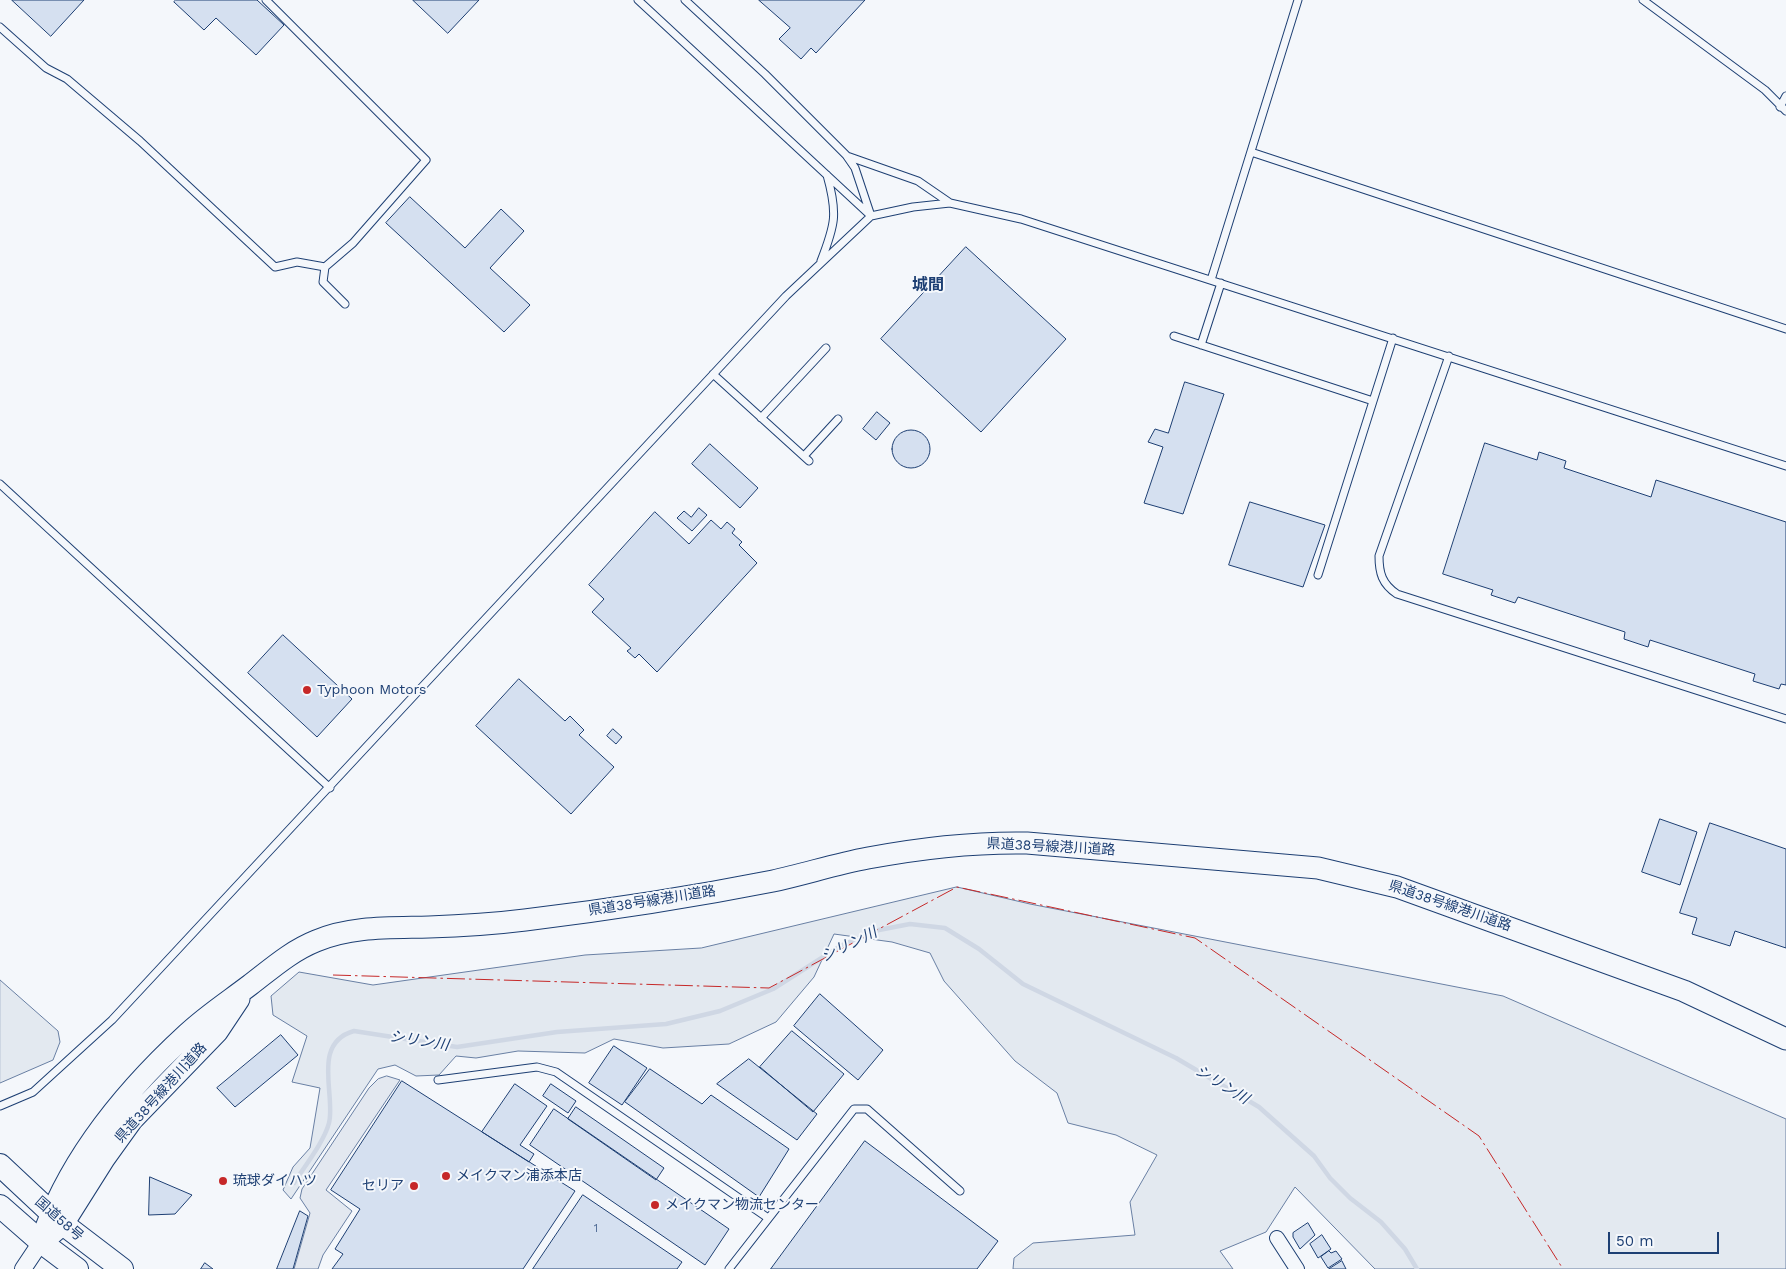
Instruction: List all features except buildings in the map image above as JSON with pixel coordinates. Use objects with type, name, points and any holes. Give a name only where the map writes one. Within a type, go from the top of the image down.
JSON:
[{"type":"highway","name":"国道58号","points":[[0,1165],[56,1219],[122,1269]]},
{"type":"highway","name":"国道58号","points":[[0,1206],[41,1242],[77,1269]]},
{"type":"main road","name":"県道38号線港川道路","points":[[41,1242],[56,1219],[132,1120],[217,1032],[248,987],[301,948],[331,935],[351,930],[479,925],[525,920],[773,881],[866,858],[941,846],[984,842],[1027,843],[1318,868],[1397,887],[1684,991],[1786,1039]]},
{"type":"street","points":[[1277,1238],[1297,1269]]},
{"type":"street","points":[[23,1269],[41,1242]]},
{"type":"lane","points":[[266,0],[426,160],[352,243],[325,267],[322,282],[345,304]]},
{"type":"lane","points":[[638,0],[871,216]]},
{"type":"lane","points":[[685,0],[765,74],[846,155],[855,168],[871,216]]},
{"type":"lane","points":[[1211,280],[1298,0]]},
{"type":"lane","points":[[1643,0],[1764,90],[1783,109]]},
{"type":"lane","points":[[0,27],[46,68],[67,79],[140,141],[275,267],[297,262],[325,267]]},
{"type":"lane","points":[[1783,109],[1786,96]]},
{"type":"lane","points":[[1251,152],[1786,329]]},
{"type":"lane","points":[[846,155],[918,181],[950,203]]},
{"type":"lane","points":[[820,264],[834,224],[834,203],[827,175]]},
{"type":"lane","points":[[0,1106],[34,1092],[112,1020],[786,296],[871,216],[914,207],[950,203],[1021,219],[1786,466]]},
{"type":"lane","points":[[1201,345],[1221,283]]},
{"type":"lane","points":[[1174,336],[1373,401]]},
{"type":"lane","points":[[1318,575],[1393,338]]},
{"type":"lane","points":[[761,418],[826,348]]},
{"type":"lane","points":[[1449,356],[1379,556],[1381,578],[1387,588],[1397,594],[1786,719]]},
{"type":"lane","points":[[713,374],[807,459],[838,418]]},
{"type":"lane","points":[[0,484],[330,788]]},
{"type":"lane","points":[[438,1080],[537,1067],[556,1072],[768,1218]]},
{"type":"lane","points":[[729,1269],[854,1109],[867,1109],[960,1191]]},
{"type":"shaded area","points":[[957,887],[1030,904],[1503,996],[1786,1119],[1786,1269],[1375,1269],[1295,1187],[1266,1232],[1220,1251],[1233,1269],[1013,1269],[1014,1258],[1033,1243],[1135,1235],[1130,1202],[1157,1155],[1116,1135],[1068,1123],[1057,1093],[1015,1061],[944,981],[930,953],[892,942],[834,934],[814,977],[776,1022],[729,1044],[663,1048],[614,1039],[585,1053],[518,1051],[476,1058],[456,1056],[439,1075],[416,1076],[395,1065],[378,1069],[291,1199],[283,1190],[293,1167],[310,1148],[320,1088],[292,1082],[307,1036],[273,1015],[271,996],[299,972],[373,985],[585,955],[701,948]]},
{"type":"shaded area","points":[[0,980],[58,1031],[60,1042],[53,1060],[0,1083]]},
{"type":"shaded area","points":[[387,1076],[400,1080],[326,1190],[352,1211],[323,1255],[318,1269],[294,1269],[310,1213],[300,1198],[302,1189],[369,1088],[378,1079]]},
{"type":"waterway","name":"シリン川","points":[[294,1183],[318,1146],[329,1123],[328,1071],[329,1058],[333,1046],[341,1037],[354,1031],[457,1047],[557,1032],[666,1024],[720,1011],[773,989],[842,945],[879,930],[910,924],[945,928],[979,949],[1023,984],[1176,1058],[1259,1107],[1314,1156],[1330,1178],[1350,1198],[1381,1222],[1405,1249],[1417,1269]]},
{"type":"power","points":[[333,975],[769,988],[957,887],[1195,938],[1479,1136],[1563,1269]]},
{"type":"place","name":"Typhoon Motors","points":[[307,690]]},
{"type":"place","name":"メイクマン浦添本店","points":[[446,1176]]},
{"type":"place","name":"琉球ダイハツ","points":[[223,1181]]},
{"type":"place","name":"セリア","points":[[414,1186]]},
{"type":"place","name":"メイクマン物流センター","points":[[655,1205]]},
{"type":"district","name":"城間","points":[[928,285]]}]
